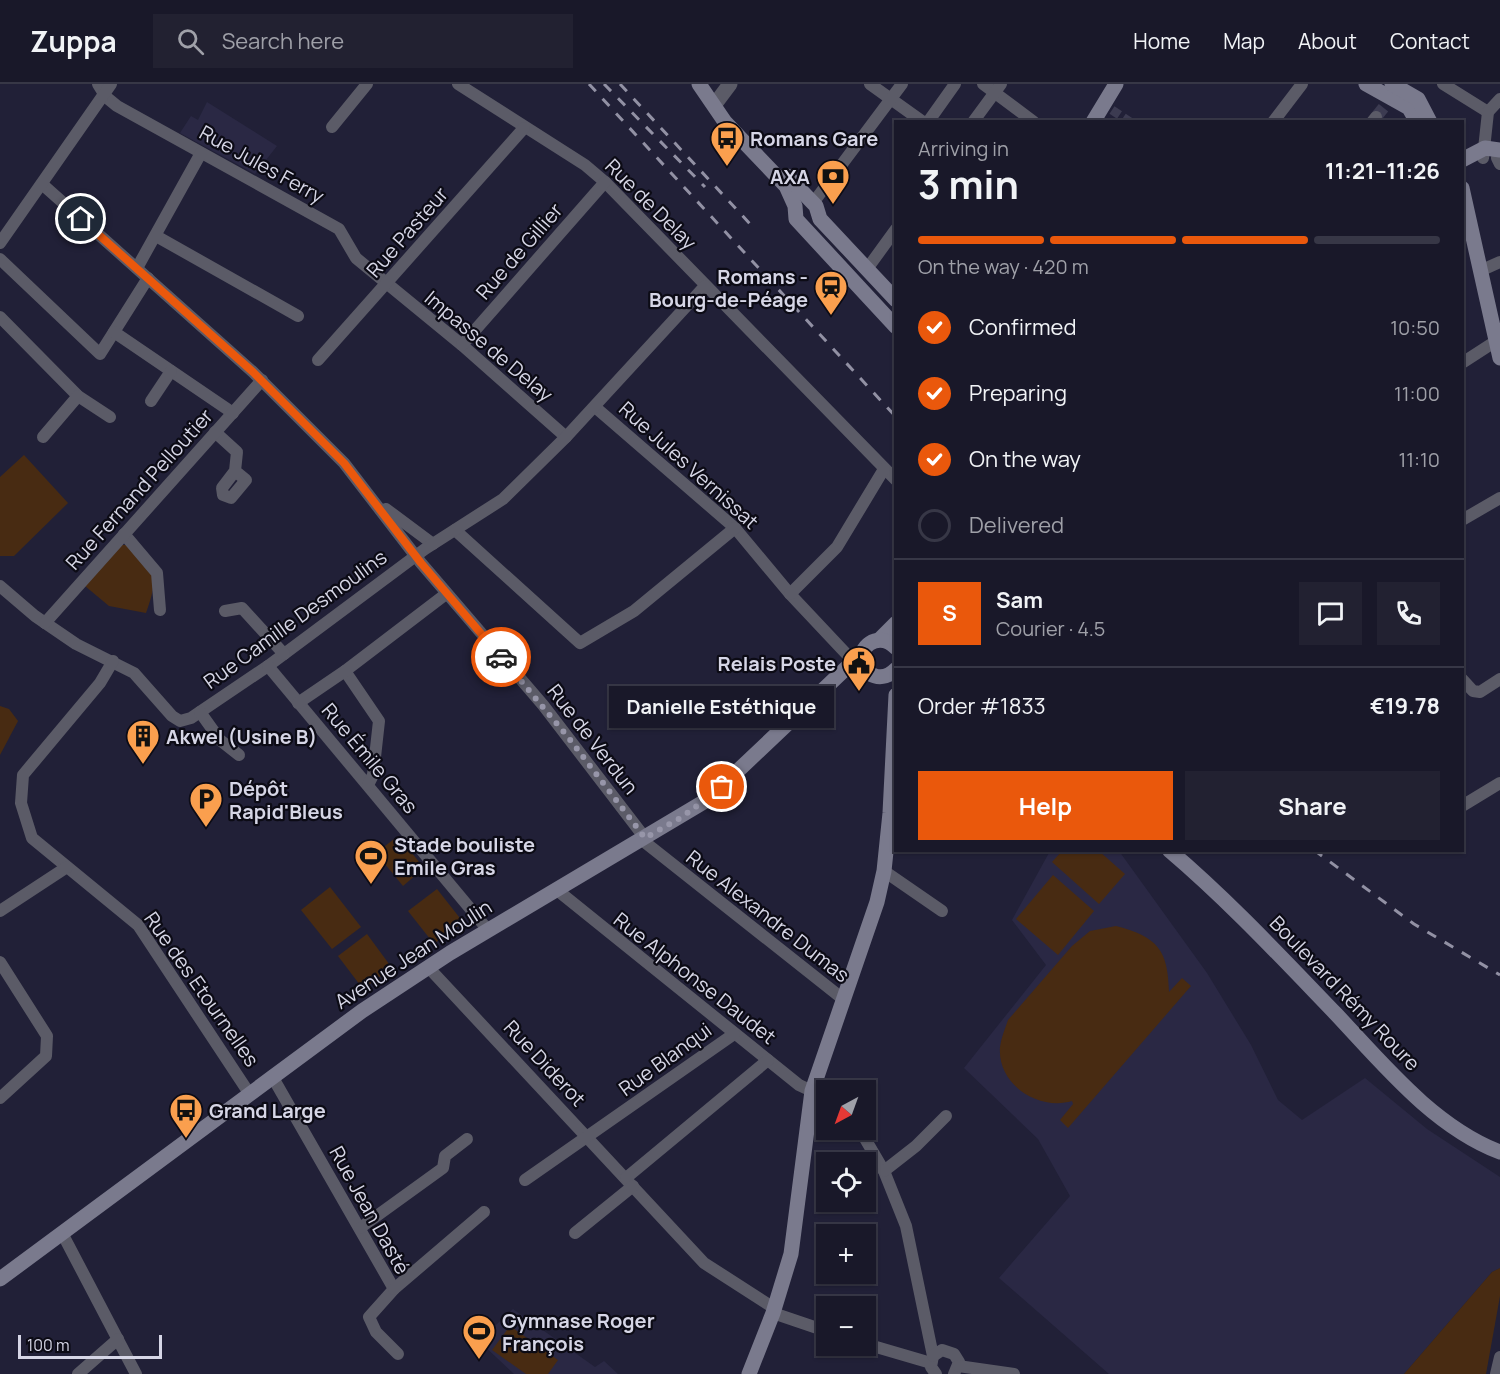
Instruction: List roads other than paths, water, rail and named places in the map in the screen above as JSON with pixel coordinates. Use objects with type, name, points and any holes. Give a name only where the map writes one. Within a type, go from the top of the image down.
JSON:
[{"type":"main road","points":[[699,84],[715,104],[725,122],[786,186],[894,324]]},
{"type":"main road","points":[[1094,120],[1116,84]]},
{"type":"main road","points":[[1366,84],[1408,108],[1416,120]]},
{"type":"main road","points":[[1389,96],[1418,99],[1429,120]]},
{"type":"main road","points":[[1464,160],[1494,156]]},
{"type":"main road","points":[[1464,165],[1494,156]]},
{"type":"main road","points":[[1464,195],[1496,322],[1496,341],[1500,358]]},
{"type":"main road","points":[[805,210],[894,298]]},
{"type":"main road","points":[[1464,218],[1475,236]]},
{"type":"main road","name":"Avenue Jean Moulin","points":[[0,1279],[272,1076],[428,967],[707,800],[856,662],[868,643],[891,643]]},
{"type":"main road","points":[[856,662],[870,675],[892,674],[891,689],[894,696]]},
{"type":"main road","points":[[820,1080],[843,999],[877,902],[884,871],[894,714]]},
{"type":"main road","name":"Boulevard Rémy Roure","points":[[1172,852],[1249,923],[1393,1074],[1454,1126],[1500,1152]]},
{"type":"main road","points":[[749,1374],[773,1311],[791,1254],[816,1100]]},
{"type":"street","points":[[332,127],[367,84]]},
{"type":"street","name":"Rue de Delay","points":[[458,84],[585,165],[605,182],[894,478]]},
{"type":"street","points":[[715,104],[730,84]]},
{"type":"street","points":[[870,84],[920,120]]},
{"type":"street","points":[[805,210],[902,84]]},
{"type":"street","points":[[929,120],[955,84]]},
{"type":"street","points":[[983,84],[998,88],[1029,120]]},
{"type":"street","points":[[1275,120],[1302,84]]},
{"type":"street","points":[[1443,84],[1488,112]]},
{"type":"street","points":[[0,243],[42,184],[104,87]]},
{"type":"street","name":"Rue Jules Ferry","points":[[104,87],[117,106],[339,229],[356,258],[386,285]]},
{"type":"street","points":[[974,120],[998,88]]},
{"type":"street","points":[[1488,112],[1500,99]]},
{"type":"street","points":[[1488,112],[1494,156]]},
{"type":"street","name":"Rue Pasteur","points":[[318,360],[524,128]]},
{"type":"street","points":[[137,268],[201,153]]},
{"type":"street","name":"Rue de Gillier","points":[[462,345],[605,182]]},
{"type":"street","points":[[42,184],[262,380],[344,463],[378,505],[433,544]]},
{"type":"street","points":[[867,269],[894,232]]},
{"type":"street","points":[[156,236],[298,316]]},
{"type":"street","points":[[0,259],[100,354],[148,278]]},
{"type":"street","points":[[1482,270],[1500,262]]},
{"type":"street","name":"Impasse de Delay","points":[[386,285],[462,345],[566,437]]},
{"type":"street","name":"Rue Camille Desmoulins","points":[[113,661],[139,677],[172,716],[180,721],[200,712],[268,666],[433,544],[503,499],[566,437],[705,286]]},
{"type":"street","points":[[0,317],[78,396],[110,417]]},
{"type":"street","points":[[114,332],[233,413]]},
{"type":"street","points":[[1464,362],[1496,341]]},
{"type":"street","points":[[151,401],[171,371]]},
{"type":"street","name":"Rue Fernand Pelloutier","points":[[45,623],[262,380]]},
{"type":"street","points":[[43,437],[78,396]]},
{"type":"street","name":"Rue Jules Vernissat","points":[[595,406],[735,528],[790,594],[856,662]]},
{"type":"street","points":[[215,432],[237,452],[235,471]]},
{"type":"street","points":[[790,594],[837,547],[884,469]]},
{"type":"street","points":[[1464,519],[1500,498]]},
{"type":"street","name":"Rue de Verdun","points":[[378,505],[446,594],[543,705],[643,839]]},
{"type":"street","points":[[455,530],[580,643],[634,610],[735,528]]},
{"type":"street","points":[[124,534],[157,573],[160,610]]},
{"type":"street","points":[[0,586],[45,623],[76,644],[113,661]]},
{"type":"street","points":[[298,703],[345,671],[446,594]]},
{"type":"street","points":[[225,611],[242,608],[284,654]]},
{"type":"street","name":"Rue des Etournelles","points":[[113,661],[100,683],[22,775],[21,803],[32,838],[138,925],[249,1093]]},
{"type":"street","name":"Rue Émile Gras","points":[[268,666],[488,930]]},
{"type":"street","points":[[345,671],[379,721],[373,775],[368,785]]},
{"type":"street","points":[[1464,681],[1473,691],[1480,692],[1500,679]]},
{"type":"street","points":[[200,712],[220,740],[239,755]]},
{"type":"street","points":[[1464,805],[1500,783]]},
{"type":"street","name":"Rue Alexandre Dumas","points":[[643,839],[843,999]]},
{"type":"street","points":[[0,911],[67,867]]},
{"type":"street","points":[[884,871],[942,911]]},
{"type":"street","name":"Rue Alphonse Daudet","points":[[557,890],[799,1085],[816,1088]]},
{"type":"street","points":[[0,962],[47,1036],[46,1056],[0,1098]]},
{"type":"street","name":"Rue Diderot","points":[[428,967],[704,1263],[773,1311],[816,1327]]},
{"type":"street","name":"Rue Blanqui","points":[[525,1180],[734,1034]]},
{"type":"street","points":[[575,1233],[629,1182],[768,1060]]},
{"type":"street","name":"Rue Jean Dasté","points":[[272,1076],[393,1289],[369,1317],[376,1332],[398,1354]]},
{"type":"street","points":[[884,1171],[916,1146],[946,1116]]},
{"type":"street","points":[[360,1228],[443,1168],[445,1156],[467,1139]]},
{"type":"street","points":[[866,1140],[884,1171],[906,1226],[933,1364]]},
{"type":"street","points":[[393,1289],[484,1212]]},
{"type":"street","points":[[62,1233],[136,1374]]},
{"type":"street","points":[[926,1321],[934,1337],[946,1350],[954,1354],[956,1370],[1014,1374]]},
{"type":"street","points":[[78,1374],[118,1340]]},
{"type":"street","points":[[876,1347],[933,1364]]},
{"type":"street","points":[[933,1364],[946,1350]]},
{"type":"street","points":[[1496,1374],[1500,1357]]},
{"type":"tunnel","points":[[1376,117],[1384,107]]},
{"type":"tunnel","points":[[1112,110],[1127,120]]},
{"type":"railway","points":[[589,84],[894,415]]},
{"type":"railway","points":[[604,84],[705,187]]},
{"type":"railway","points":[[620,84],[752,226]]},
{"type":"railway","points":[[1317,852],[1414,924],[1500,975]]},
{"type":"place","name":"Romans Gare","points":[[727,167]]},
{"type":"place","name":"AXA","points":[[833,205]]},
{"type":"place","name":"Romans - Bourg-de-Péage","points":[[831,316]]},
{"type":"place","name":"Relais Poste","points":[[859,692]]},
{"type":"place","name":"Akwel (Usine B)","points":[[143,765]]},
{"type":"place","name":"Danielle Estéthique","points":[[722,787]]},
{"type":"place","name":"Dépôt Rapid'Bleus","points":[[206,828]]},
{"type":"place","name":"Stade bouliste Emile Gras","points":[[371,885]]},
{"type":"place","name":"Grand Large","points":[[186,1139]]},
{"type":"place","name":"Gymnase Roger François","points":[[479,1360]]}]
